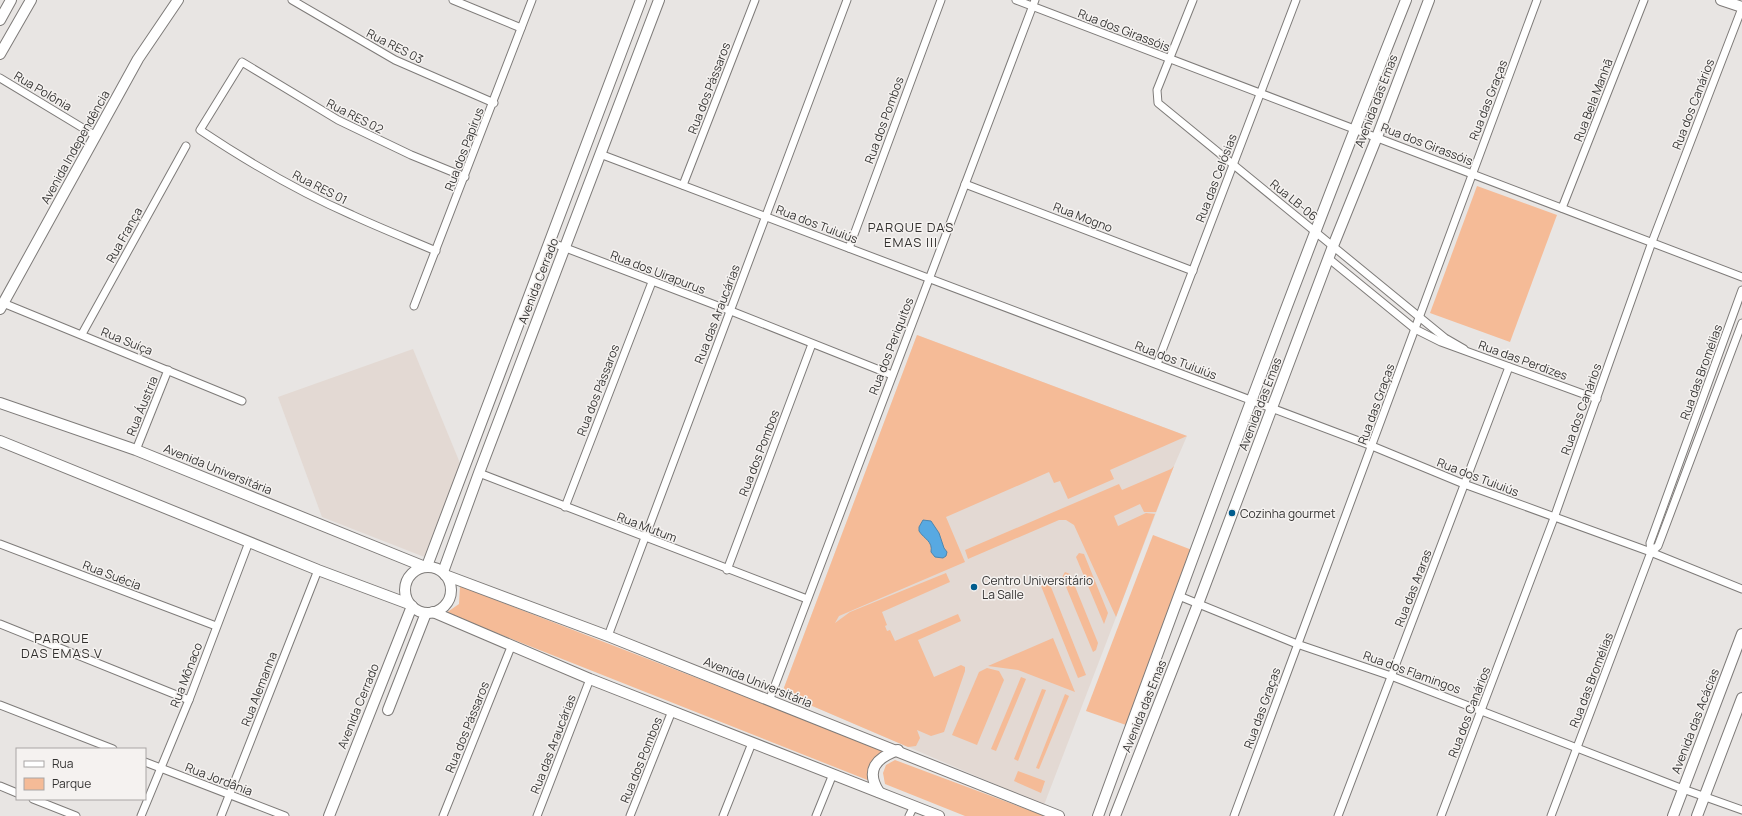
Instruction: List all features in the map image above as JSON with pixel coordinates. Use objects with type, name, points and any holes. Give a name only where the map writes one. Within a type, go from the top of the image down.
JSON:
[{"type":"street","points":[[0,20],[11,0]]},
{"type":"street","points":[[0,54],[31,0]]},
{"type":"street","name":"Avenida Independência","points":[[1,306],[138,59],[178,0]]},
{"type":"street","name":"Rua RES 03","points":[[292,0],[395,60],[494,103]]},
{"type":"street","points":[[453,0],[521,28]]},
{"type":"street","name":"Rua dos Papírus","points":[[414,306],[494,103],[532,0]]},
{"type":"street","name":"Avenida Cerrado","points":[[426,566],[641,0]]},
{"type":"street","name":"Avenida Cerrado","points":[[444,573],[479,474],[659,0]]},
{"type":"street","name":"Rua dos Pássaros","points":[[683,185],[755,0]]},
{"type":"street","name":"Rua das Araucárias","points":[[608,636],[643,537],[731,311],[765,216],[847,0]]},
{"type":"street","name":"Rua dos Pombos","points":[[848,248],[941,0]]},
{"type":"street","name":"Rua dos Girassóis","points":[[1016,0],[1034,3],[1171,59],[1741,276]]},
{"type":"street","points":[[1171,59],[1193,0]]},
{"type":"street","name":"Rua das Celósias","points":[[1157,364],[1296,0]]},
{"type":"street","name":"Avenida das Emas","points":[[1098,816],[1354,129],[1406,0]]},
{"type":"street","name":"Avenida das Emas","points":[[1115,816],[1198,604],[1328,258],[1377,137],[1429,0]]},
{"type":"street","name":"Rua das Graças","points":[[1234,816],[1537,0]]},
{"type":"street","name":"Rua Bela Manhã","points":[[1562,208],[1644,0]]},
{"type":"street","points":[[1721,0],[1742,8]]},
{"type":"street","name":"Rua dos Periquitos","points":[[769,701],[1034,3]]},
{"type":"street","name":"Rua dos Canários","points":[[1441,816],[1554,518],[1652,242],[1742,8]]},
{"type":"street","name":"Rua LB-06","points":[[1171,59],[1157,90],[1157,98],[1161,106],[1420,316]]},
{"type":"street","name":"Rua RES 02","points":[[200,130],[242,62],[338,120],[411,155],[465,177]]},
{"type":"street","name":"Rua Polônia","points":[[0,78],[96,136]]},
{"type":"street","name":"Rua RES 01","points":[[200,130],[249,162],[302,191],[351,215],[436,251]]},
{"type":"street","name":"Rua França","points":[[82,334],[186,146]]},
{"type":"street","name":"Rua dos Tuiuiús","points":[[600,154],[1252,400],[1372,446],[1464,484],[1651,552],[1742,589]]},
{"type":"street","name":"Rua Mogno","points":[[965,184],[1193,270]]},
{"type":"street","name":"Rua dos Uirapurus","points":[[550,242],[731,311],[892,375]]},
{"type":"street","points":[[1328,258],[1415,329]]},
{"type":"street","name":"Rua dos Pássaros","points":[[565,507],[652,282]]},
{"type":"street","name":"Rua das Bromélias","points":[[1551,816],[1651,552],[1650,543],[1742,290]]},
{"type":"street","name":"Rua Suíça","points":[[1,306],[82,334],[242,401]]},
{"type":"street","name":"Rua das Perdizes","points":[[1420,316],[1446,338],[1464,349]]},
{"type":"street","name":"Rua das Bromélias","points":[[1651,552],[1658,546],[1742,323]]},
{"type":"street","name":"Rua das Perdizes","points":[[1415,329],[1441,342],[1464,349],[1508,367],[1597,399]]},
{"type":"street","name":"Rua dos Pombos","points":[[727,570],[812,344]]},
{"type":"street","name":"Rua das Araras","points":[[1338,816],[1508,367]]},
{"type":"street","name":"Rua Áustria","points":[[136,450],[168,370]]},
{"type":"street","name":"Avenida Universitária","points":[[0,403],[136,450],[426,566]]},
{"type":"street","points":[[0,441],[318,570],[410,605],[422,612],[429,612],[444,606],[449,599],[451,585],[444,573],[437,568],[426,566],[416,570],[406,581],[404,588],[405,596],[410,605]]},
{"type":"street","name":"Rua Mutum","points":[[479,474],[727,570],[807,599]]},
{"type":"street","name":"Rua Mônaco","points":[[141,816],[189,700],[249,542]]},
{"type":"street","name":"Rua Suécia","points":[[0,544],[216,626]]},
{"type":"street","name":"Rua Alemanha","points":[[221,816],[318,570]]},
{"type":"street","name":"Avenida Universitária","points":[[444,573],[608,636],[769,701],[898,750],[1059,816]]},
{"type":"street","name":"Rua dos Flamingos","points":[[1179,596],[1297,644],[1391,676],[1683,789],[1742,810]]},
{"type":"street","name":"Avenida Cerrado","points":[[329,816],[410,605]]},
{"type":"street","points":[[429,612],[590,679],[939,816]]},
{"type":"street","points":[[388,710],[429,612]]},
{"type":"street","points":[[0,624],[189,700]]},
{"type":"street","name":"Avenida das Acácias","points":[[1673,816],[1742,634]]},
{"type":"street","name":"Rua dos Pássaros","points":[[442,816],[511,647]]},
{"type":"street","name":"Rua das Araucárias","points":[[537,816],[590,679]]},
{"type":"street","points":[[1697,816],[1742,698]]},
{"type":"street","points":[[0,705],[110,748]]},
{"type":"street","name":"Rua dos Pombos","points":[[630,816],[672,711]]},
{"type":"street","points":[[723,816],[752,743]]},
{"type":"street","points":[[879,792],[874,784],[874,768],[881,757],[898,750]]},
{"type":"street","name":"Rua Jordânia","points":[[146,762],[285,816]]},
{"type":"street","points":[[816,816],[833,774]]},
{"type":"street","points":[[0,786],[16,793]]},
{"type":"street","points":[[35,800],[61,813],[76,816]]},
{"type":"street","points":[[910,816],[914,806]]},
{"type":"shaded area","name":"Centro Universitário La Salle","points":[[917,335],[1187,436],[1174,466],[1044,805],[782,693]]},
{"type":"shaded area","points":[[413,349],[462,468],[427,558],[322,517],[278,397]]},
{"type":"green space","points":[[1477,186],[1557,215],[1510,342],[1430,313]]},
{"type":"green space","points":[[917,335],[1187,436],[1110,470],[1114,479],[1068,499],[1060,481],[1054,483],[1049,472],[946,517],[965,562],[839,616],[835,623],[850,612],[946,573],[950,582],[882,612],[887,625],[885,626],[887,631],[890,630],[895,641],[958,614],[961,621],[918,640],[934,677],[961,665],[965,667],[965,671],[944,732],[931,736],[917,730],[920,738],[916,746],[908,747],[782,693]]},
{"type":"green space","points":[[1174,466],[1156,512],[1144,512],[1140,504],[1114,516],[1118,526],[1146,513],[1155,514],[1116,617],[1074,525],[1066,520],[1059,520],[968,559],[965,550],[1119,484],[1122,490],[1171,469]]},
{"type":"green space","points":[[1153,535],[1192,550],[1126,725],[1086,711]]},
{"type":"green space","points":[[1079,553],[1084,554],[1108,613],[1104,624],[1076,557]]},
{"type":"green space","points":[[1065,572],[1070,574],[1098,643],[1096,650],[1093,652],[1062,577]]},
{"type":"green space","points":[[1049,582],[1086,675],[1078,678],[1041,586]]},
{"type":"green space","points":[[460,586],[885,751],[877,757],[871,767],[870,781],[446,613],[459,604]]},
{"type":"green space","points":[[1053,638],[1075,692],[1018,670],[988,666]]},
{"type":"green space","points":[[987,668],[999,671],[1004,680],[977,745],[952,735],[979,672]]},
{"type":"green space","points":[[1021,677],[1026,679],[996,751],[991,749]]},
{"type":"green space","points":[[1042,689],[1046,690],[1018,761],[1014,759]]},
{"type":"green space","points":[[1065,694],[1069,696],[1039,769],[1036,768]]},
{"type":"green space","points":[[895,760],[1045,816],[965,816],[885,784],[883,773],[886,765]]},
{"type":"green space","points":[[1018,771],[1045,781],[1041,793],[1014,781]]},
{"type":"water","points":[[923,520],[931,521],[939,533],[944,548],[947,552],[946,556],[943,558],[935,557],[931,552],[931,545],[919,531],[919,527]]},
{"type":"place","name":"Cozinha gourmet","points":[[1232,513]]},
{"type":"place","name":"Centro Universitário La Salle","points":[[974,587]]},
{"type":"district","name":"PARQUE DAS EMAS III","points":[[911,234]]},
{"type":"district","name":"PARQUE DAS EMAS V","points":[[62,646]]}]
